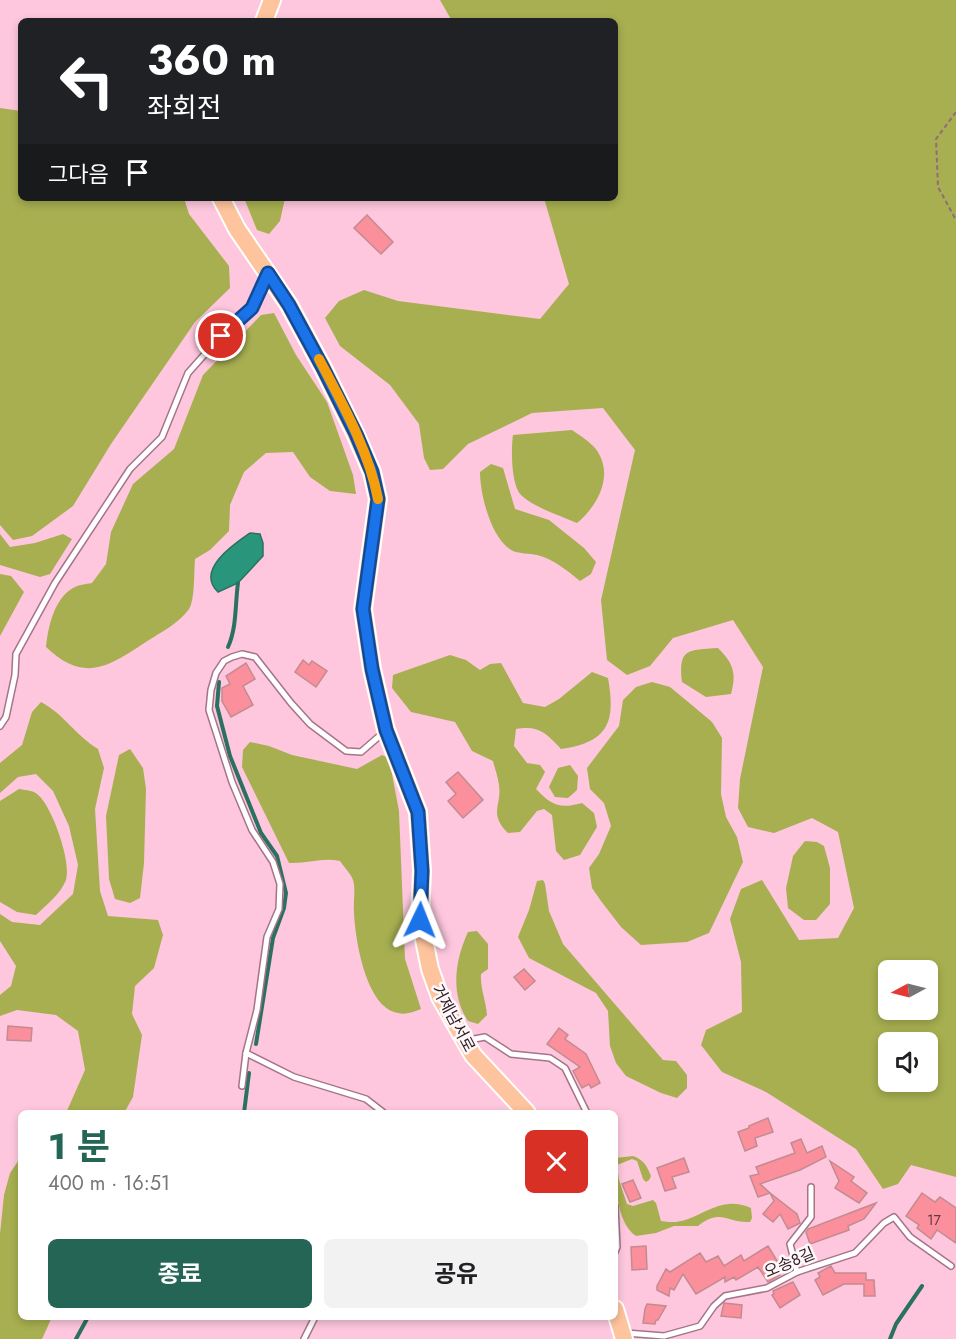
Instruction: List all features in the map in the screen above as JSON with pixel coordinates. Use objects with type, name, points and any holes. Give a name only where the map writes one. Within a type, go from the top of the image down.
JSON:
[{"type":"main road","points":[[265,18],[272,0]]},
{"type":"main road","name":"거제남서로","points":[[223,201],[237,229],[289,305],[356,434],[372,472],[378,499],[363,609],[372,669],[386,730],[418,812],[422,871],[420,920],[430,969],[440,997],[473,1055],[524,1110]]},
{"type":"main road","points":[[618,1319],[623,1336]]},
{"type":"lane","points":[[0,726],[6,717],[15,675],[16,654],[55,583],[130,469],[162,437],[188,373],[221,336],[252,308],[268,273]]},
{"type":"lane","points":[[242,1086],[246,1053],[257,1010],[267,938],[279,909],[280,884],[273,862],[252,830],[232,782],[209,710],[216,673],[224,661],[232,657],[242,654],[255,657],[310,724],[346,751],[361,752],[386,730]]},
{"type":"lane","points":[[464,1040],[485,1037],[511,1054],[550,1058],[565,1068],[586,1110]]},
{"type":"lane","points":[[246,1053],[294,1077],[366,1099],[380,1110]]},
{"type":"lane","points":[[797,1272],[790,1244],[811,1217],[811,1187]]},
{"type":"lane","name":"오송8길","points":[[623,1336],[664,1336],[700,1326],[714,1306],[725,1296],[767,1288],[797,1272],[855,1252],[884,1223],[894,1217],[910,1237],[951,1266]]},
{"type":"lane","points":[[304,1339],[314,1320]]},
{"type":"path","points":[[956,112],[936,139],[938,187],[956,220]]},
{"type":"shaded area","points":[[440,0],[956,0],[956,1177],[911,1165],[898,1184],[883,1189],[856,1149],[766,1092],[722,1072],[701,1045],[706,1030],[742,1012],[741,962],[730,919],[741,889],[762,880],[799,940],[838,938],[854,908],[838,832],[812,818],[774,833],[748,827],[738,808],[740,779],[763,667],[733,620],[673,638],[650,666],[627,675],[607,660],[601,600],[635,450],[603,408],[532,413],[468,444],[443,469],[430,470],[424,458],[419,424],[390,385],[340,346],[325,318],[339,301],[364,290],[398,301],[540,319],[569,284],[545,201],[618,201],[618,18],[450,18]]},
{"type":"shaded area","points":[[0,108],[18,111],[18,201],[185,201],[189,214],[229,266],[230,288],[195,322],[111,444],[73,506],[32,536],[13,540],[0,525]]},
{"type":"shaded area","points":[[245,201],[284,201],[280,221],[269,234],[257,230]]},
{"type":"shaded area","points":[[274,313],[296,355],[327,402],[353,475],[356,494],[330,491],[310,477],[293,452],[266,453],[244,472],[230,505],[229,531],[210,550],[195,559],[191,605],[180,618],[110,663],[86,668],[60,659],[46,647],[50,622],[61,599],[73,588],[92,583],[106,564],[111,532],[133,484],[174,449],[203,375],[261,315]]},
{"type":"shaded area","points":[[572,430],[595,448],[604,468],[602,488],[598,498],[577,523],[540,507],[521,495],[515,483],[512,457],[513,435]]},
{"type":"shaded area","points":[[491,464],[503,468],[515,509],[549,520],[584,548],[596,562],[591,574],[580,581],[549,559],[516,552],[505,545],[488,516],[482,492],[480,472]]},
{"type":"shaded area","points":[[250,533],[260,534],[263,556],[238,583],[218,592],[212,584],[211,575],[214,567],[219,558]]},
{"type":"shaded area","points":[[0,534],[10,547],[35,543],[63,534],[72,539],[50,574],[40,577],[0,565]]},
{"type":"shaded area","points":[[0,574],[11,576],[24,592],[0,636]]},
{"type":"shaded area","points":[[718,648],[732,669],[734,680],[731,694],[706,697],[682,682],[682,663],[687,653],[699,649]]},
{"type":"shaded area","points":[[450,655],[466,660],[480,670],[490,664],[501,663],[523,703],[545,707],[559,699],[592,672],[608,678],[611,707],[609,718],[599,735],[589,741],[561,749],[536,729],[516,729],[514,746],[527,763],[540,765],[545,772],[536,789],[557,805],[568,806],[582,803],[594,813],[597,827],[580,855],[564,860],[556,851],[552,815],[544,809],[537,811],[520,832],[508,833],[497,815],[499,785],[493,761],[472,751],[455,722],[411,712],[392,688],[393,675]]},
{"type":"shaded area","points":[[652,682],[670,687],[712,722],[722,738],[721,794],[726,817],[737,837],[743,862],[709,933],[687,942],[641,945],[621,927],[592,888],[589,868],[599,854],[611,826],[604,803],[590,789],[587,768],[619,726],[623,700],[636,687]]},
{"type":"shaded area","points":[[41,702],[98,749],[104,768],[95,809],[100,891],[108,916],[158,920],[163,935],[154,968],[135,986],[132,1014],[142,1035],[133,1097],[126,1110],[67,1110],[85,1070],[78,1031],[56,1015],[17,1010],[0,1016],[0,995],[11,986],[16,966],[0,941],[0,914],[12,922],[40,925],[73,894],[78,865],[69,826],[53,791],[36,774],[18,777],[0,793],[0,763],[22,745],[32,712]]},
{"type":"shaded area","points":[[250,742],[292,755],[357,769],[382,755],[389,758],[399,811],[405,959],[421,1009],[410,1013],[398,1013],[387,1008],[370,986],[364,971],[357,938],[353,880],[340,861],[289,863],[242,767],[243,750]]},
{"type":"shaded area","points":[[130,749],[143,768],[146,789],[144,863],[140,898],[130,903],[115,899],[109,879],[106,816],[119,755]]},
{"type":"shaded area","points":[[570,765],[578,776],[577,790],[568,798],[555,797],[549,787],[558,768]]},
{"type":"shaded area","points":[[19,789],[33,792],[43,800],[59,835],[66,861],[66,880],[53,899],[36,915],[17,912],[0,902],[0,801]]},
{"type":"shaded area","points":[[805,841],[817,842],[824,846],[830,868],[830,904],[816,920],[804,920],[788,908],[786,888],[793,856]]},
{"type":"shaded area","points":[[543,880],[549,911],[563,944],[663,1060],[676,1061],[687,1075],[687,1088],[677,1098],[626,1076],[616,1063],[610,1046],[608,1011],[596,993],[529,958],[518,937],[537,881]]},
{"type":"shaded area","points":[[477,931],[488,944],[488,969],[481,974],[487,1015],[478,1024],[468,1021],[462,1011],[456,977],[460,954],[468,932]]},
{"type":"shaded area","points":[[633,1156],[640,1159],[651,1176],[649,1180],[646,1182],[643,1179],[637,1161],[632,1159],[618,1165],[618,1158]]},
{"type":"shaded area","points":[[18,1161],[18,1320],[51,1320],[42,1339],[0,1339],[0,1234],[4,1195],[10,1173]]},
{"type":"shaded area","points":[[618,1172],[627,1204],[633,1206],[653,1200],[661,1221],[686,1220],[712,1208],[730,1204],[740,1204],[751,1208],[752,1218],[750,1222],[742,1222],[718,1217],[698,1226],[674,1226],[656,1233],[636,1236],[624,1222],[618,1201]]},
{"type":"building","points":[[367,215],[393,242],[381,254],[354,228]]},
{"type":"building","points":[[303,660],[309,665],[312,661],[327,671],[316,687],[295,672]]},
{"type":"building","points":[[246,663],[255,679],[243,686],[253,705],[231,717],[222,701],[222,688],[230,684],[226,676]]},
{"type":"building","points":[[458,772],[483,800],[463,818],[448,801],[456,794],[446,782]]},
{"type":"building","points":[[524,969],[535,981],[525,990],[514,977]]},
{"type":"building","points":[[8,1026],[32,1028],[31,1041],[7,1040]]},
{"type":"building","points":[[559,1028],[568,1035],[565,1039],[586,1054],[600,1083],[591,1088],[589,1084],[582,1088],[573,1071],[580,1067],[547,1044]]},
{"type":"building","points":[[768,1118],[773,1132],[755,1138],[757,1146],[745,1151],[738,1132]]},
{"type":"building","points":[[801,1139],[807,1153],[822,1146],[826,1157],[800,1170],[760,1184],[770,1193],[758,1197],[750,1176],[759,1174],[756,1167],[795,1153],[791,1143]]},
{"type":"building","points":[[684,1158],[689,1172],[672,1177],[676,1188],[665,1191],[657,1168]]},
{"type":"building","points":[[830,1161],[854,1177],[851,1181],[867,1193],[859,1203],[835,1188],[839,1181]]},
{"type":"building","points":[[633,1180],[641,1198],[630,1202],[622,1184]]},
{"type":"building","points":[[770,1193],[797,1214],[800,1223],[788,1229],[780,1214],[773,1222],[763,1214],[774,1201]]},
{"type":"building","points":[[922,1193],[935,1202],[940,1197],[956,1208],[956,1243],[937,1230],[931,1239],[917,1228],[919,1225],[906,1216]]},
{"type":"building","points":[[876,1203],[864,1219],[848,1226],[849,1230],[810,1244],[806,1232],[808,1229]]},
{"type":"building","points":[[646,1246],[647,1269],[632,1270],[631,1247]]},
{"type":"building","points":[[768,1246],[779,1264],[775,1266],[780,1275],[768,1282],[758,1267],[736,1280],[734,1277],[725,1282],[725,1277],[696,1294],[683,1274],[674,1290],[670,1288],[669,1296],[657,1290],[666,1269],[670,1272],[700,1253],[706,1262],[718,1256],[724,1266],[741,1255],[744,1261]]},
{"type":"building","points":[[831,1266],[835,1273],[866,1273],[866,1280],[874,1280],[875,1296],[864,1296],[864,1284],[844,1284],[823,1295],[815,1280],[820,1277],[818,1273]]},
{"type":"building","points":[[793,1282],[800,1295],[780,1308],[772,1295],[773,1291]]},
{"type":"building","points":[[724,1303],[742,1305],[741,1318],[721,1316]]},
{"type":"building","points":[[647,1304],[666,1306],[655,1324],[643,1323]]},
{"type":"waterway","points":[[228,647],[234,623],[238,583]]},
{"type":"waterway","points":[[219,682],[217,706],[230,756],[261,833],[277,856],[286,893],[284,908],[273,938],[256,1044]]},
{"type":"waterway","points":[[244,1110],[249,1073]]},
{"type":"waterway","points":[[890,1339],[896,1324],[922,1286]]},
{"type":"waterway","points":[[76,1339],[86,1320]]},
{"type":"slow traffic","points":[[319,359],[356,434],[372,472],[378,499]]},
{"type":"route","points":[[221,336],[252,308],[268,273],[289,305],[323,368],[372,472],[378,499],[363,609],[372,669],[386,730],[418,812],[422,871],[420,920]]}]
